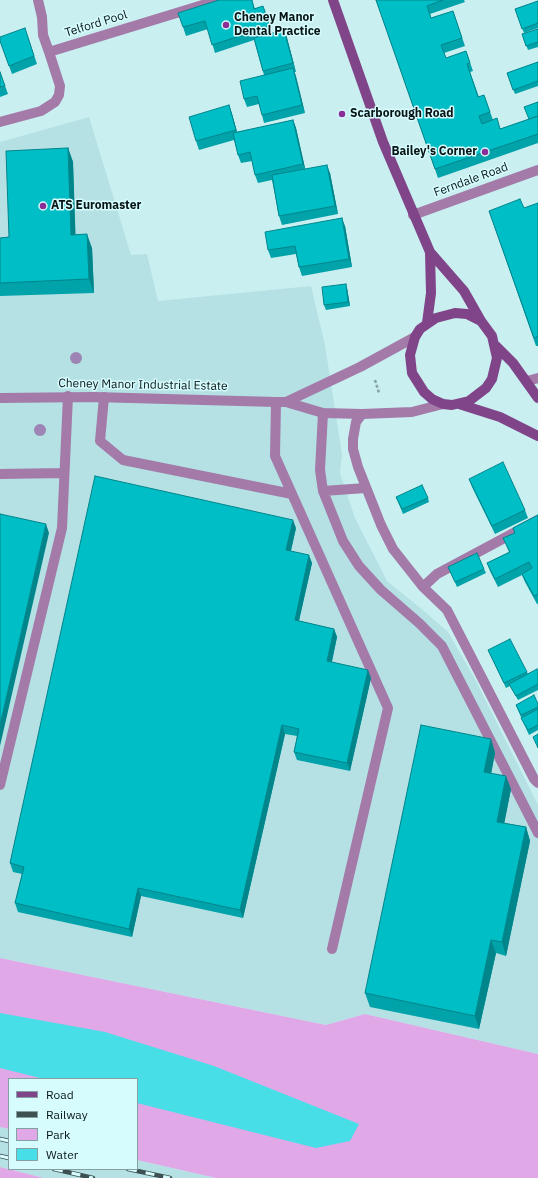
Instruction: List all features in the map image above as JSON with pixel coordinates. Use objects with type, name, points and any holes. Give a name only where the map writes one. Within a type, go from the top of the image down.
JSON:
[{"type":"main road","points":[[333,0],[383,142],[430,252],[464,291],[481,321],[487,327],[496,346],[513,363],[538,398]]},
{"type":"main road","points":[[427,323],[431,293],[430,252]]},
{"type":"main road","points":[[481,321],[467,314],[456,313],[436,318],[427,323],[414,337],[410,355],[412,374],[424,392],[432,399],[444,404],[459,404],[469,401],[477,396],[492,379],[497,358],[496,346]]},
{"type":"main road","points":[[459,404],[500,417],[538,436]]},
{"type":"street","points":[[0,122],[40,111],[55,102],[59,95],[60,86],[50,52],[43,35],[42,17],[38,0]]},
{"type":"street","name":"Telford Pool","points":[[50,52],[219,0]]},
{"type":"street","name":"Ferndale Road","points":[[413,215],[538,170]]},
{"type":"street","name":"Cheney Manor Industrial Estate","points":[[281,402],[370,362],[414,337]]},
{"type":"street","points":[[527,381],[538,378]]},
{"type":"street","points":[[0,785],[62,528],[68,396]]},
{"type":"street","name":"Cheney Manor Industrial Estate","points":[[0,398],[68,396],[281,402],[323,413],[362,414],[412,412],[444,404]]},
{"type":"street","points":[[104,397],[100,441],[123,460],[292,494]]},
{"type":"street","points":[[281,402],[275,456],[388,708],[332,949]]},
{"type":"street","points":[[323,413],[320,470],[323,491],[343,541],[359,566],[381,590],[419,623],[442,646],[538,832]]},
{"type":"street","points":[[362,414],[356,422],[353,449],[366,488],[393,549],[424,587],[447,610],[534,778],[538,783]]},
{"type":"street","points":[[0,474],[64,474]]},
{"type":"street","points":[[323,491],[366,488]]},
{"type":"street","points":[[424,587],[437,574],[538,520]]},
{"type":"path","points":[[370,362],[386,414]]},
{"type":"shaded area","points":[[89,117],[131,255],[147,254],[158,301],[311,286],[325,345],[342,454],[340,473],[355,518],[387,581],[448,632],[475,679],[538,805],[538,1054],[365,1014],[326,1025],[0,958],[0,142]]},
{"type":"shaded area","points":[[0,1127],[8,1129],[8,1169],[0,1167]]},
{"type":"shaded area","points":[[138,1160],[215,1178],[44,1178],[12,1170],[138,1170]]},
{"type":"green space","points":[[0,958],[326,1025],[365,1014],[538,1054],[538,1178],[216,1178],[138,1160],[138,1078],[8,1078],[8,1129],[0,1127]]},
{"type":"green space","points":[[0,1167],[44,1178],[0,1178]]},
{"type":"water","points":[[0,1013],[105,1032],[214,1066],[359,1124],[350,1141],[316,1148],[138,1103],[138,1078],[40,1078],[0,1068]]},
{"type":"building","name":"Cheney Manor Dental Practice","points":[[219,0],[252,0],[254,9],[263,6],[270,26],[212,45],[205,21],[183,27],[178,13]]},
{"type":"building","points":[[376,0],[443,0],[427,6],[431,18],[453,11],[462,38],[441,45],[446,58],[466,51],[470,63],[467,64],[478,97],[484,95],[490,112],[479,116],[482,124],[497,118],[500,129],[538,116],[538,134],[435,169]]},
{"type":"building","points":[[538,1],[538,23],[522,29],[515,9]]},
{"type":"building","points":[[25,28],[34,56],[9,66],[0,37]]},
{"type":"building","points":[[538,29],[538,42],[526,46],[522,34]]},
{"type":"building","points":[[284,30],[293,63],[263,71],[254,38]]},
{"type":"building","points":[[538,62],[538,81],[513,90],[507,73]]},
{"type":"building","points":[[293,68],[302,105],[262,115],[257,96],[244,99],[240,81]]},
{"type":"building","points":[[0,72],[5,86],[0,87]]},
{"type":"building","points":[[538,102],[538,116],[529,119],[524,107]]},
{"type":"building","points":[[229,105],[236,130],[196,141],[189,117]]},
{"type":"building","points":[[293,120],[303,164],[255,175],[250,152],[238,155],[233,133]]},
{"type":"building","name":"ATS Euromaster","points":[[68,148],[71,235],[87,234],[89,279],[0,283],[0,238],[9,237],[6,151]]},
{"type":"building","points":[[327,165],[335,206],[279,216],[272,175]]},
{"type":"building","points":[[520,199],[524,208],[538,203],[538,336],[534,338],[489,211]]},
{"type":"building","points":[[342,218],[349,259],[299,267],[295,246],[268,250],[265,232]]},
{"type":"building","points":[[346,284],[348,302],[324,305],[322,287]]},
{"type":"building","points":[[503,462],[525,510],[492,526],[469,479]]},
{"type":"building","points":[[95,476],[293,520],[286,550],[309,555],[295,620],[334,629],[327,661],[368,670],[347,763],[294,752],[299,729],[282,725],[240,910],[138,888],[129,929],[15,903],[24,867],[10,863]]},
{"type":"building","points":[[422,485],[428,498],[402,509],[396,497]]},
{"type":"building","points":[[0,514],[46,524],[0,725]]},
{"type":"building","points":[[538,515],[538,594],[534,596],[522,574],[532,568],[529,562],[495,579],[487,563],[510,552],[503,538],[515,533],[513,528]]},
{"type":"building","points":[[477,553],[484,569],[455,582],[448,567]]},
{"type":"building","points":[[510,639],[527,672],[504,683],[488,650]]},
{"type":"building","points":[[537,669],[538,684],[516,696],[509,684]]},
{"type":"building","points":[[534,695],[538,707],[521,715],[516,705]]},
{"type":"building","points":[[538,709],[538,725],[528,730],[521,718]]},
{"type":"building","points":[[421,725],[491,739],[484,772],[506,776],[497,822],[526,827],[502,942],[491,940],[475,1016],[365,993]]},
{"type":"building","points":[[538,734],[538,748],[533,737]]},
{"type":"railway","points":[[0,1139],[8,1141]]},
{"type":"railway","points":[[0,1156],[8,1158]]},
{"type":"railway","points":[[58,1170],[93,1178]]},
{"type":"railway","points":[[133,1170],[170,1178]]},
{"type":"place","name":"Cheney Manor Dental Practice","points":[[226,25]]},
{"type":"place","name":"Scarborough Road","points":[[342,114]]},
{"type":"place","name":"Bailey's Corner","points":[[485,152]]},
{"type":"place","name":"ATS Euromaster","points":[[43,206]]}]
